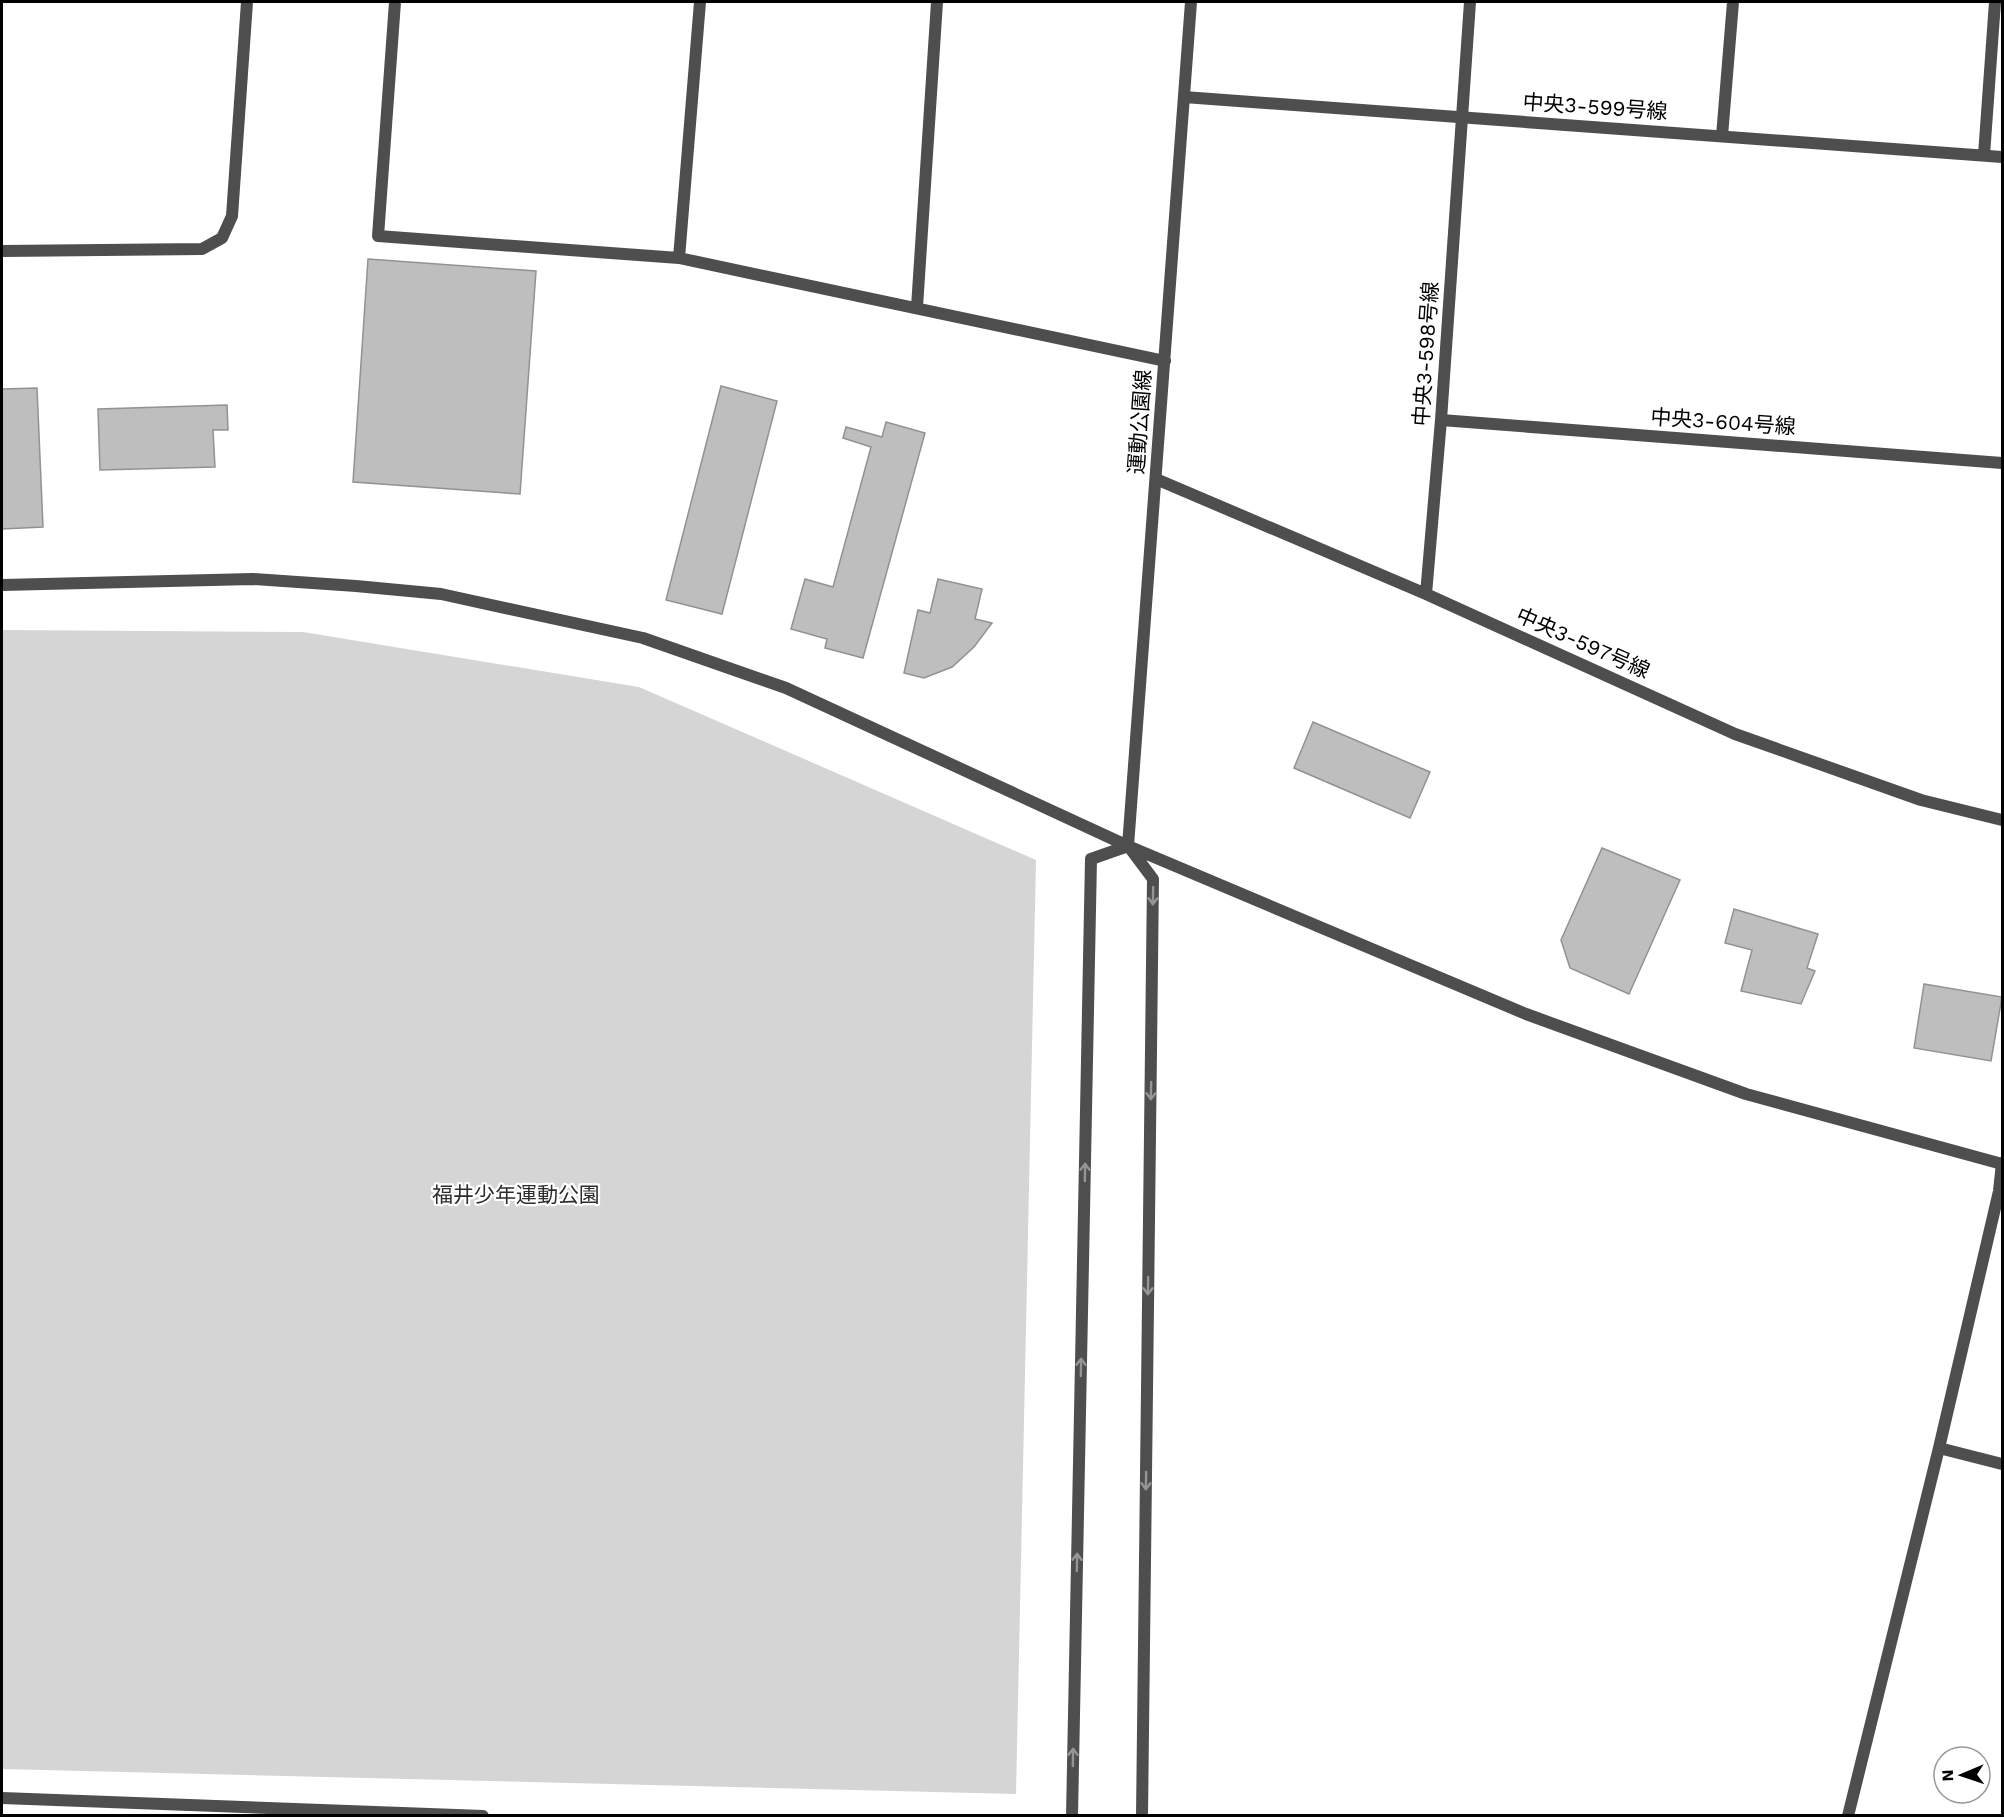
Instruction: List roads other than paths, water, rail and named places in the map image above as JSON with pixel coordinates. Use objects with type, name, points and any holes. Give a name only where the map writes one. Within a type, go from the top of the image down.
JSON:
[{"type":"street","points":[[2,251],[202,249],[222,238],[232,216],[247,2]]},
{"type":"street","points":[[395,2],[378,236],[679,258],[1165,361]]},
{"type":"street","points":[[679,258],[700,2]]},
{"type":"street","points":[[916,307],[937,2]]},
{"type":"street","name":"運動公園線","points":[[1128,846],[1191,2]]},
{"type":"street","name":"中央3-598号線","points":[[1426,594],[1441,420],[1470,2]]},
{"type":"street","points":[[1722,136],[1732,2]]},
{"type":"street","points":[[1984,155],[1995,2]]},
{"type":"street","name":"中央3-599号線","points":[[1184,97],[2002,157]]},
{"type":"street","name":"中央3-604号線","points":[[1441,420],[2002,463]]},
{"type":"street","name":"中央3-597号線","points":[[1156,479],[1426,594],[1736,734],[1921,800],[2002,820]]},
{"type":"street","points":[[2,585],[253,579],[357,586],[441,594],[643,638],[786,688],[1128,846],[1526,1014],[1746,1094],[2002,1163],[1999,1191],[1940,1448],[1848,1815]]},
{"type":"street","points":[[1072,1815],[1091,859],[1128,846]]},
{"type":"street","points":[[1128,846],[1153,879],[1142,1815]]},
{"type":"street","points":[[1940,1448],[2002,1464]]},
{"type":"street","points":[[2,1798],[483,1815]]},
{"type":"park label","name":"福井少年運動公園","points":[[516,1195]]}]
